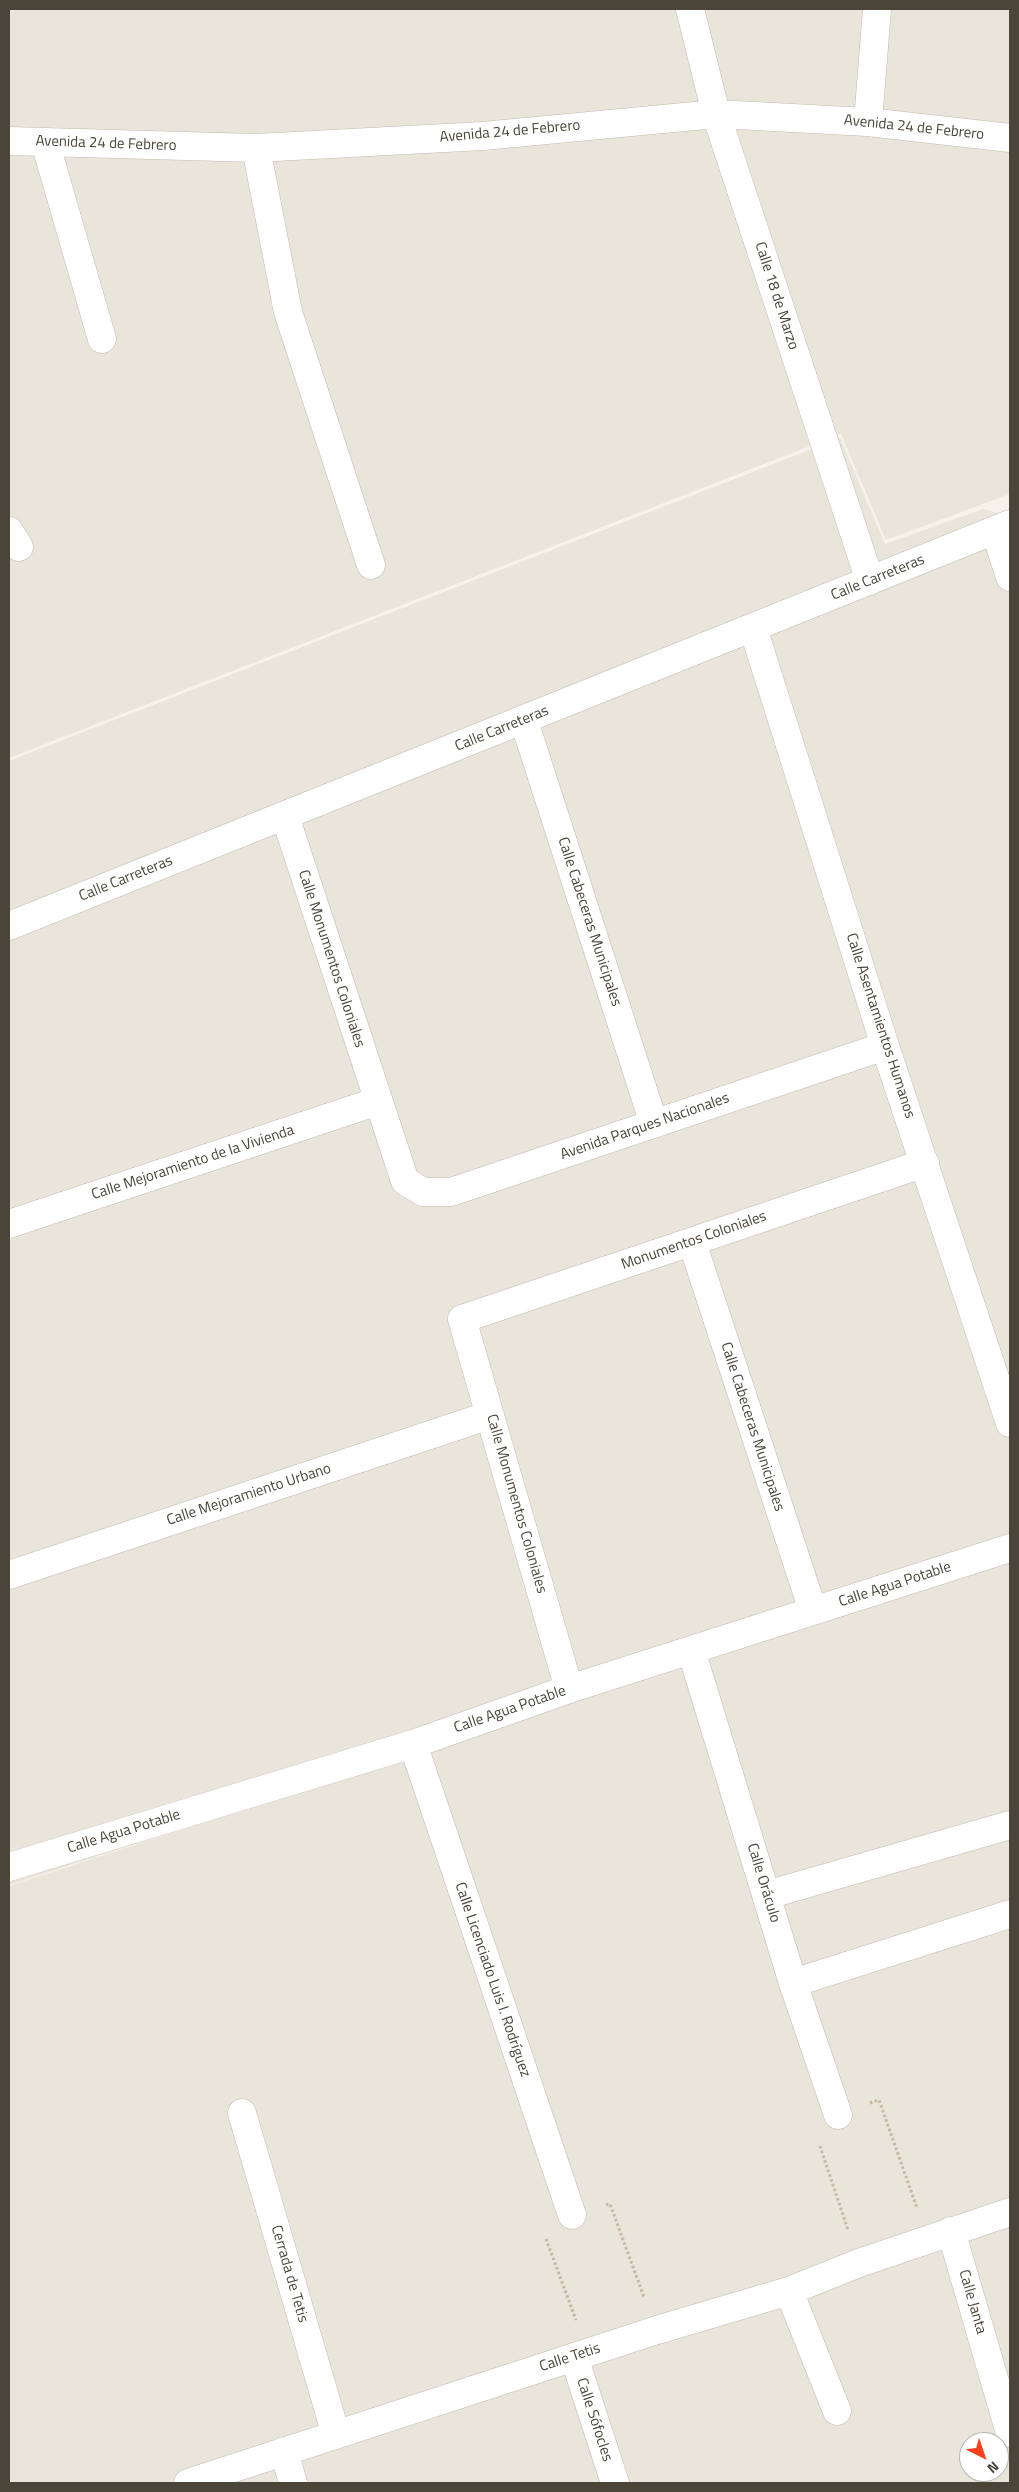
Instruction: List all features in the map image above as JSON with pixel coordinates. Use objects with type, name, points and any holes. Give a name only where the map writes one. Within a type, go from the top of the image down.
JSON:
[{"type":"street","name":"Calle 18 de Marzo","points":[[690,9],[716,114],[870,581]]},
{"type":"street","points":[[868,122],[877,9]]},
{"type":"street","name":"Avenida 24 de Febrero","points":[[9,141],[256,148],[483,136],[716,114],[868,122],[1010,138]]},
{"type":"street","points":[[45,142],[102,339]]},
{"type":"street","points":[[256,148],[288,312],[371,564]]},
{"type":"street","points":[[1002,527],[1010,577]]},
{"type":"street","name":"Calle Carreteras","points":[[9,926],[524,721],[1002,527]]},
{"type":"street","name":"Calle Asentamientos Humanos","points":[[753,628],[886,1046],[1010,1423]]},
{"type":"street","name":"Calle Cabeceras Municipales","points":[[524,721],[654,1124]]},
{"type":"street","name":"Calle Monumentos Coloniales","points":[[285,816],[405,1180]]},
{"type":"street","name":"Avenida Parques Nacionales","points":[[405,1180],[423,1192],[451,1192],[886,1046]]},
{"type":"street","name":"Calle Mejoramiento de la Vivienda","points":[[9,1224],[378,1101]]},
{"type":"street","name":"Monumentos Coloniales","points":[[462,1319],[925,1163]]},
{"type":"street","name":"Calle Cabeceras Municipales","points":[[692,1242],[813,1611]]},
{"type":"street","name":"Calle Monumentos Coloniales","points":[[462,1319],[570,1689]]},
{"type":"street","name":"Calle Mejoramiento Urbano","points":[[9,1575],[490,1415]]},
{"type":"street","name":"Calle Agua Potable","points":[[9,1868],[413,1744],[570,1689],[1010,1548]]},
{"type":"street","name":"Calle Oráculo","points":[[691,1650],[767,1895],[792,1983],[838,2115]]},
{"type":"street","name":"Calle Licenciado Luis I. Rodríguez","points":[[413,1744],[572,2215]]},
{"type":"street","points":[[767,1895],[1010,1825]]},
{"type":"street","points":[[792,1983],[1010,1914]]},
{"type":"street","name":"Cerrada de Tetis","points":[[242,2113],[336,2435]]},
{"type":"street","points":[[939,2235],[1010,2212]]},
{"type":"street","name":"Calle Tetis","points":[[188,2483],[657,2330],[789,2291],[859,2263],[939,2235]]},
{"type":"street","name":"Calle Janta","points":[[939,2235],[1010,2433]]},
{"type":"street","points":[[789,2291],[837,2411]]},
{"type":"street","name":"Calle Sófocles","points":[[581,2355],[615,2483]]},
{"type":"street","points":[[284,2451],[294,2483]]},
{"type":"path","points":[[859,2263],[813,2124],[879,2100],[939,2235]]},
{"type":"path","points":[[581,2355],[541,2224],[610,2204],[657,2330]]},
{"type":"shaded area","points":[[9,9],[1010,9],[1010,494],[886,540],[841,434],[9,758]]},
{"type":"shaded area","points":[[840,438],[885,544],[983,509],[998,513],[1010,551],[1010,2483],[9,2483],[9,1886],[392,1761],[9,1885],[9,761]]}]
